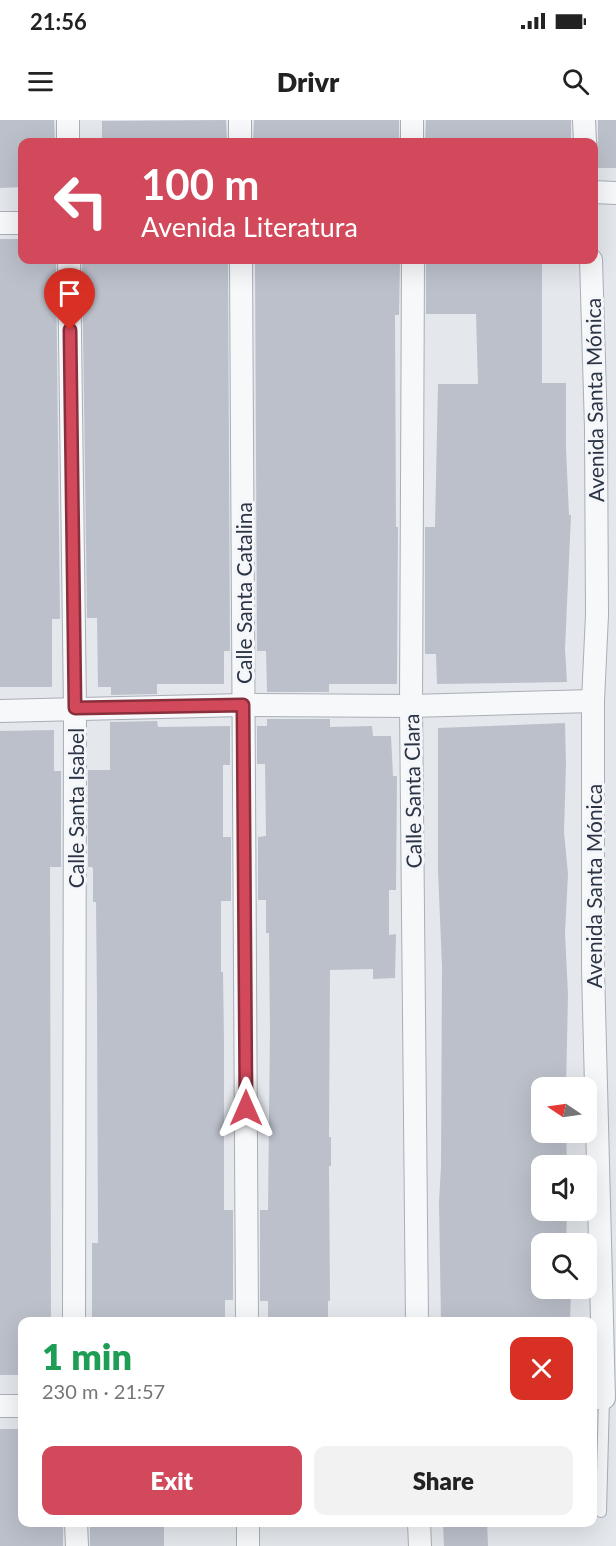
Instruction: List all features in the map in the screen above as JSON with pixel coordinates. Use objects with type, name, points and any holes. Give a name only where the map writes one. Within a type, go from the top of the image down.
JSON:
[{"type":"street","points":[[68,120],[68,138]]},
{"type":"street","points":[[240,120],[240,138]]},
{"type":"street","points":[[412,120],[412,138]]},
{"type":"street","points":[[584,120],[585,138]]},
{"type":"street","points":[[598,192],[616,193]]},
{"type":"street","points":[[0,223],[18,223]]},
{"type":"street","name":"Calle Santa Isabel","points":[[69,264],[75,708],[74,1317]]},
{"type":"street","name":"Calle Santa Catalina","points":[[241,264],[247,1317]]},
{"type":"street","name":"Calle Santa Clara","points":[[413,264],[411,706],[417,1317]]},
{"type":"street","name":"Avenida Santa Mónica","points":[[591,264],[596,428],[607,577],[607,615],[593,701],[593,969],[598,1398]]},
{"type":"street","points":[[0,711],[243,705],[411,706],[593,701]]},
{"type":"street","points":[[0,1406],[18,1406]]},
{"type":"street","points":[[76,1527],[77,1546]]},
{"type":"street","points":[[248,1527],[248,1546]]},
{"type":"street","points":[[419,1527],[420,1546]]},
{"type":"lane","name":"Avenida Santa Mónica","points":[[598,1398],[601,1512]]},
{"type":"building","points":[[0,120],[54,120],[55,138],[18,138],[18,187],[0,188]]},
{"type":"building","points":[[226,120],[227,138],[102,138],[102,121]]},
{"type":"building","points":[[254,120],[399,120],[399,138],[253,138]]},
{"type":"building","points":[[426,120],[571,120],[571,138],[425,138]]},
{"type":"building","points":[[598,120],[616,120],[616,168],[598,168]]},
{"type":"building","points":[[0,239],[18,239],[18,264],[56,264],[60,619],[52,619],[52,687],[0,687]]},
{"type":"building","points":[[82,264],[228,264],[230,651],[224,651],[224,684],[157,684],[157,694],[111,695],[111,687],[98,687],[97,618],[87,618]]},
{"type":"building","points":[[255,264],[400,264],[399,315],[395,315],[396,527],[398,527],[397,684],[329,684],[329,692],[267,692],[266,651],[257,651]]},
{"type":"building","points":[[426,264],[542,264],[542,383],[566,383],[566,448],[569,515],[571,515],[565,649],[567,682],[437,684],[436,654],[425,654],[425,527],[435,527],[438,384],[478,384],[476,314],[426,314]]},
{"type":"building","points":[[267,719],[330,719],[330,727],[372,726],[373,736],[391,736],[393,776],[397,776],[396,890],[389,890],[389,935],[396,934],[395,978],[373,979],[373,969],[330,970],[329,1137],[331,1137],[331,1166],[329,1166],[330,1301],[328,1301],[328,1317],[268,1317],[268,1301],[260,1301],[260,1210],[268,1210],[270,1031],[269,933],[266,933],[266,900],[258,900],[258,837],[266,836],[265,764],[257,764],[257,726],[267,726]]},
{"type":"building","points":[[157,721],[158,727],[230,726],[230,765],[223,765],[223,837],[231,837],[231,901],[221,901],[221,972],[223,972],[224,1040],[224,1210],[233,1210],[233,1300],[225,1300],[225,1317],[92,1317],[92,1243],[98,1243],[97,1000],[96,902],[93,902],[93,869],[88,867],[88,770],[110,770],[110,722]]},
{"type":"building","points":[[565,723],[564,832],[568,874],[565,933],[568,995],[566,1077],[531,1077],[531,1143],[566,1143],[567,1155],[531,1155],[531,1221],[567,1221],[566,1233],[531,1233],[531,1299],[571,1299],[570,1317],[441,1317],[439,1202],[442,967],[438,870],[438,728]]},
{"type":"building","points":[[54,730],[54,771],[61,771],[61,867],[50,867],[51,1317],[18,1317],[18,1375],[0,1375],[0,731]]},
{"type":"building","points":[[0,1429],[18,1429],[18,1527],[63,1527],[63,1546],[0,1546]]},
{"type":"building","points":[[90,1527],[164,1527],[164,1546],[90,1546]]},
{"type":"building","points":[[443,1527],[487,1527],[488,1546],[444,1546]]},
{"type":"route","points":[[70,330],[75,708],[243,705],[246,1108]]}]
